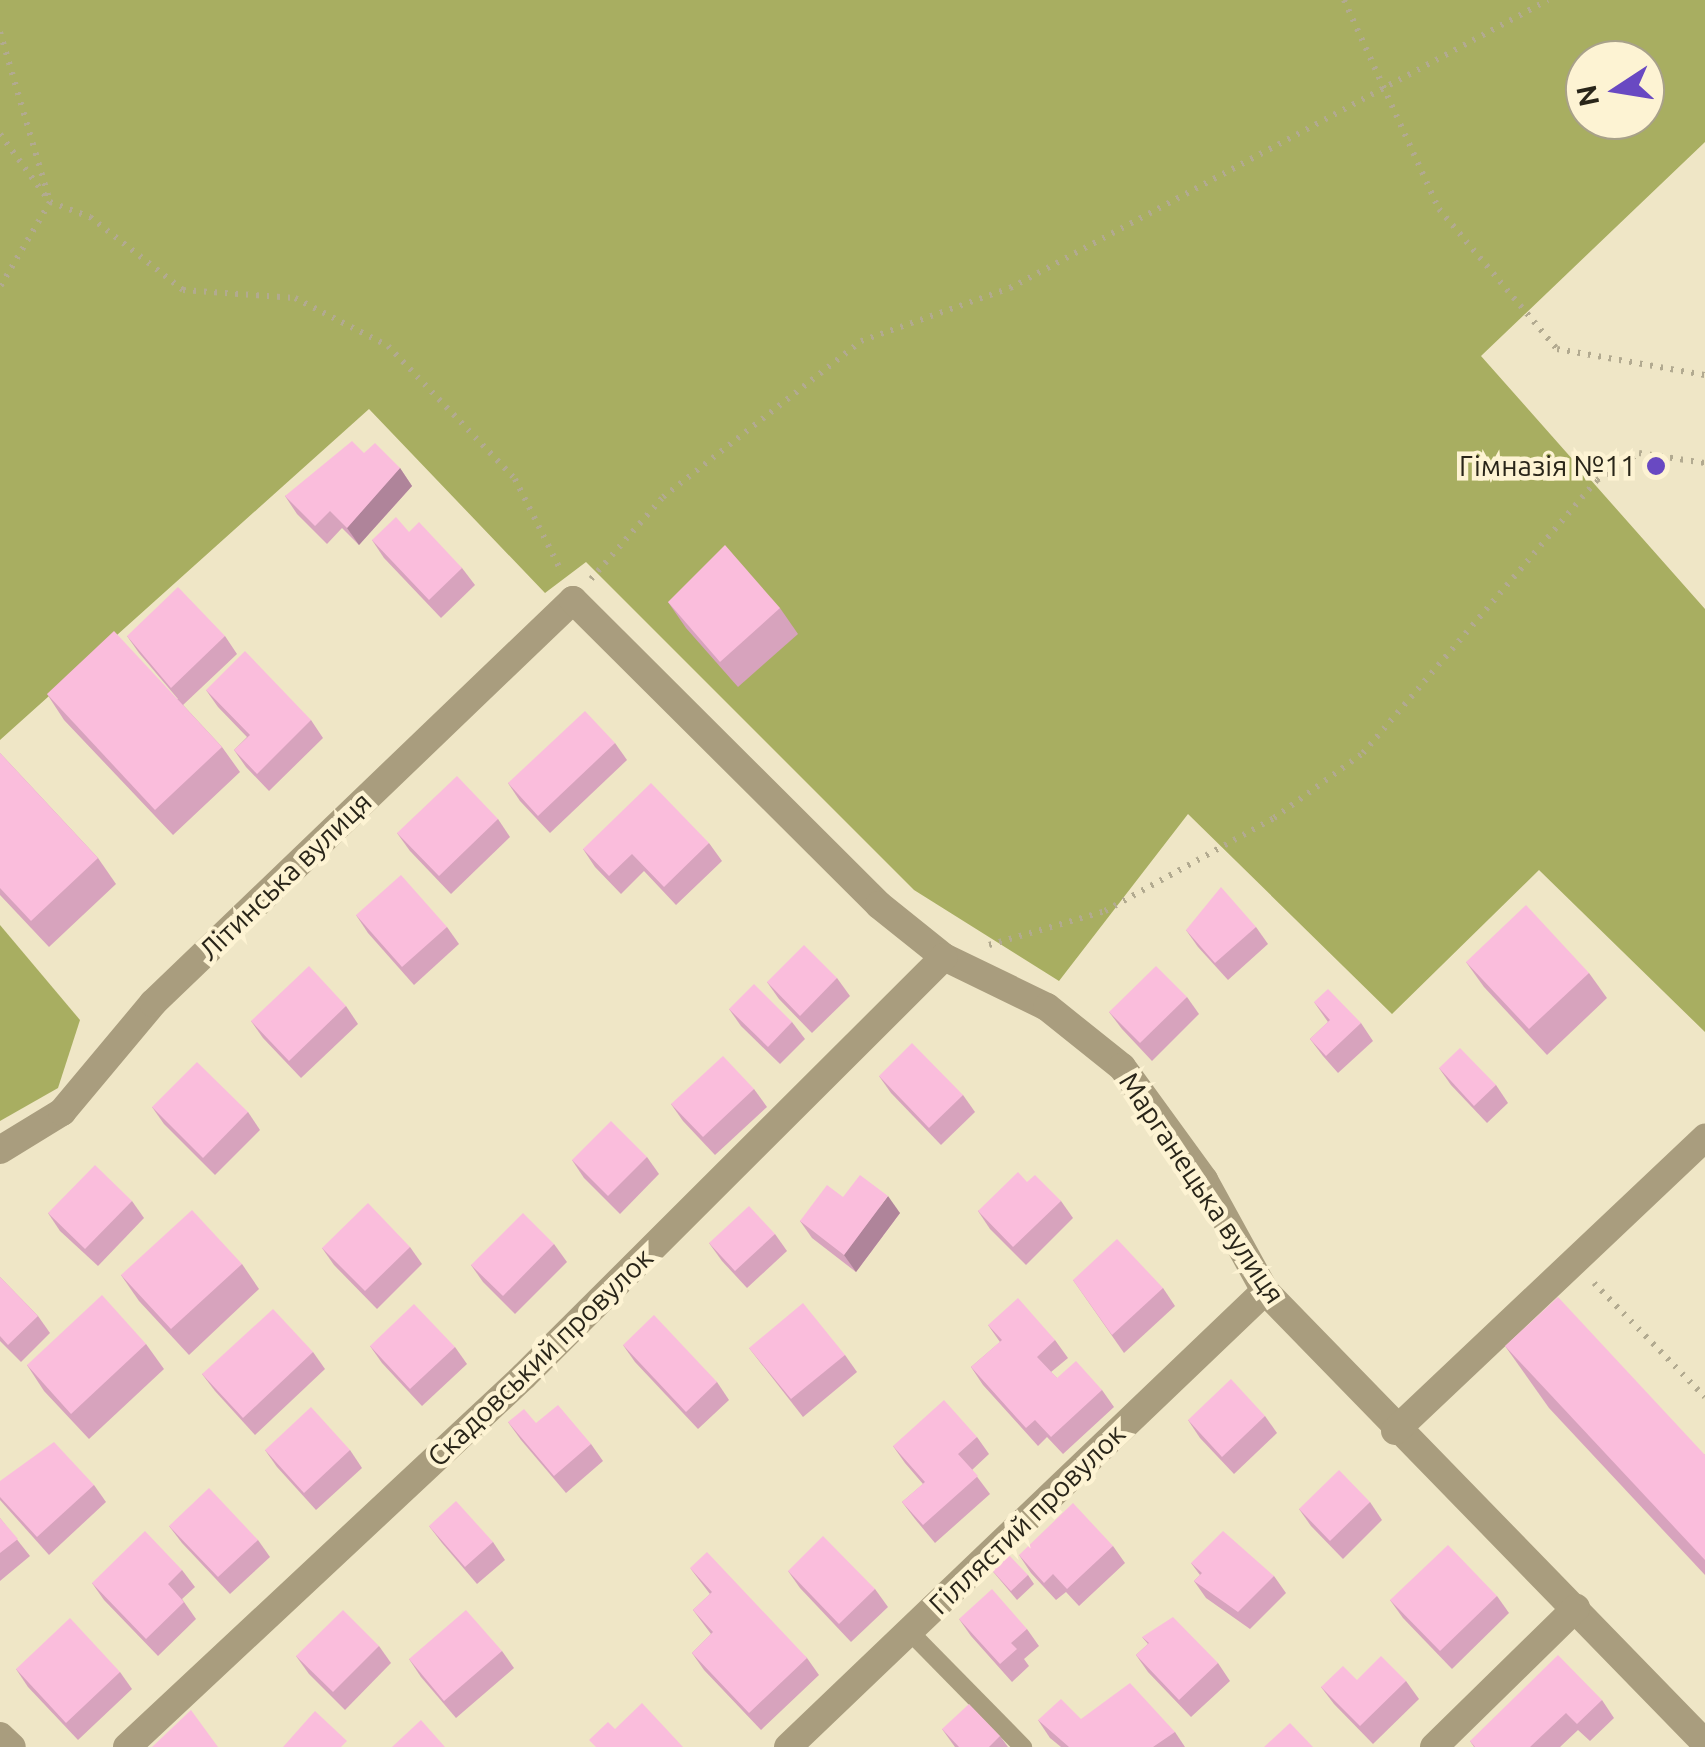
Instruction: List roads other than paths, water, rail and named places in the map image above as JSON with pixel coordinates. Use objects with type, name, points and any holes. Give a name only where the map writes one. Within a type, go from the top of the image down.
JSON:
[{"type":"street","name":"Марганецька вулиця","points":[[573,600],[944,957],[1007,981],[1122,1066],[1204,1180],[1265,1291],[1396,1430],[1576,1608],[1705,1743]]},
{"type":"street","name":"Літинська вулиця","points":[[0,1150],[62,1112],[153,1003],[573,600]]},
{"type":"street","name":"Скадовський провулок","points":[[126,1747],[524,1376],[944,957]]},
{"type":"street","points":[[1396,1430],[1705,1138]]},
{"type":"street","name":"Гіллястий провулок","points":[[788,1747],[1265,1291]]},
{"type":"street","points":[[1434,1747],[1576,1608]]},
{"type":"street","points":[[0,1736],[12,1747]]},
{"type":"lane","points":[[910,1631],[1023,1747]]},
{"type":"place","name":"Гімназія №11","points":[[1656,466]]}]
